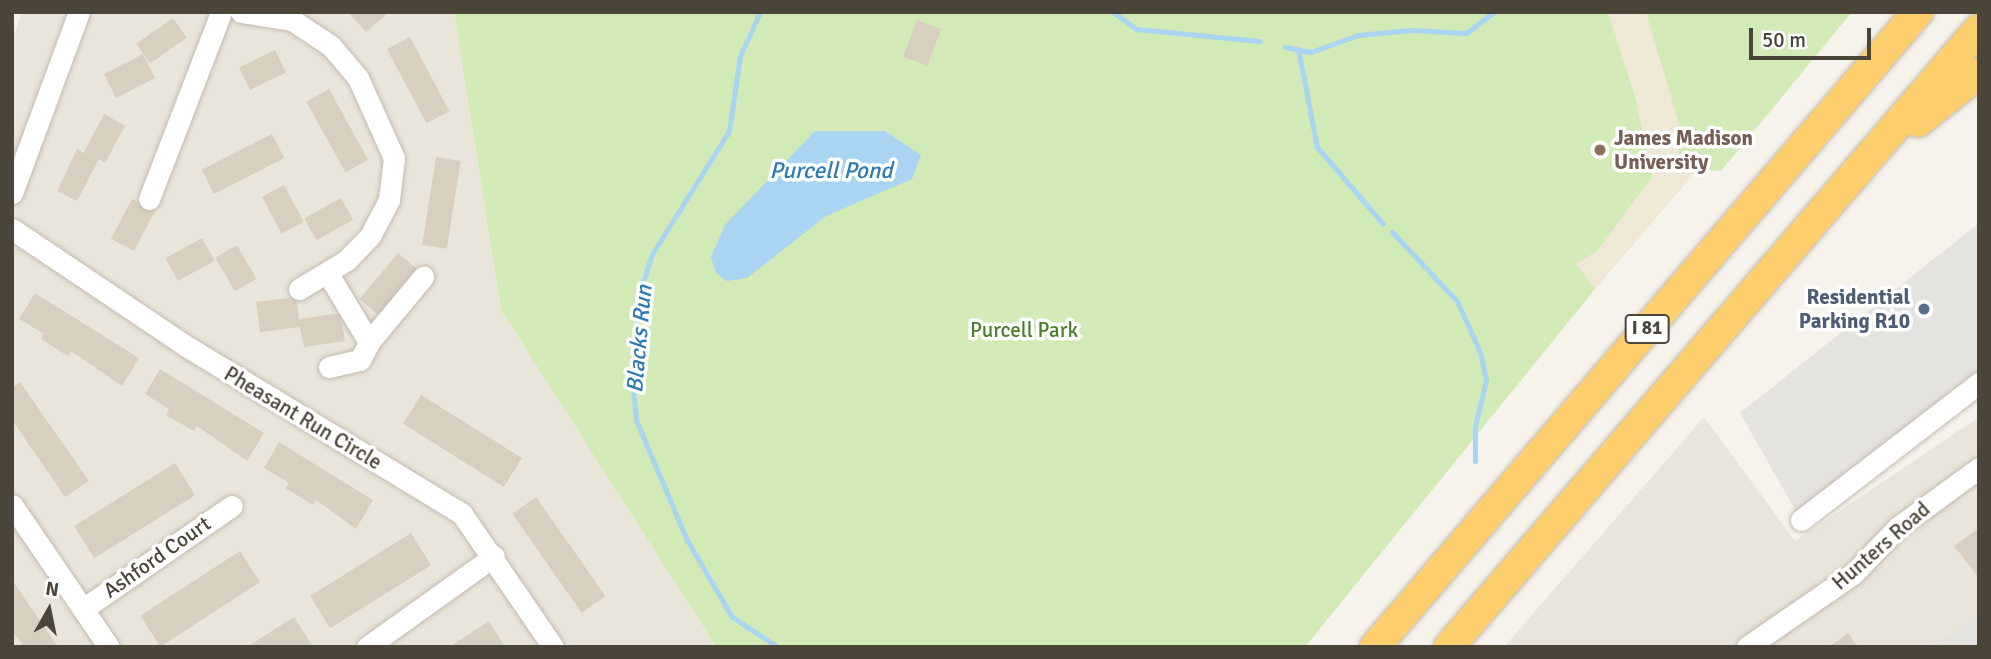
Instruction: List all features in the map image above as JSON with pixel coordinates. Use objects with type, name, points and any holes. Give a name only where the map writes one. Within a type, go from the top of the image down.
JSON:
[{"type":"highway","name":"I 81","points":[[1375,647],[1918,12]]},
{"type":"highway","name":"I 81","points":[[1449,647],[1979,29]]},
{"type":"highway","points":[[1823,211],[1979,73]]},
{"type":"street","points":[[12,193],[79,12]]},
{"type":"street","points":[[149,199],[220,12]]},
{"type":"street","points":[[241,12],[288,15],[323,40],[352,70],[394,158],[391,192],[381,220],[358,250],[328,274],[299,289]]},
{"type":"street","name":"Pheasant Run Circle","points":[[12,229],[186,346],[462,514],[494,556],[553,647]]},
{"type":"street","points":[[328,274],[369,342]]},
{"type":"street","points":[[329,367],[360,360],[369,342],[423,277]]},
{"type":"street","points":[[1801,520],[1979,383]]},
{"type":"street","name":"Hunters Road","points":[[1747,647],[1853,574],[1898,527],[1979,468]]},
{"type":"street","points":[[12,505],[108,647]]},
{"type":"street","name":"Ashford Court","points":[[83,609],[232,506]]},
{"type":"street","points":[[367,647],[494,556]]},
{"type":"shaded area","points":[[22,12],[454,12],[501,310],[716,647],[12,647],[12,41]]},
{"type":"shaded area","name":"James Madison University","points":[[1377,12],[1833,12],[1595,289]]},
{"type":"shaded area","name":"Residential Parking R10","points":[[1979,223],[1979,396],[1801,520],[1740,413]]},
{"type":"shaded area","points":[[1704,417],[1795,541],[1979,417],[1979,647],[1504,647]]},
{"type":"shaded area","points":[[1979,614],[1979,647],[1932,647]]},
{"type":"green space","name":"Purcell Park","points":[[454,12],[1608,12],[1636,100],[1652,177],[1597,251],[1576,264],[1595,289],[1305,647],[716,647],[501,310]]},
{"type":"green space","points":[[1646,12],[1852,12],[1721,171],[1685,167],[1678,155],[1679,124]]},
{"type":"water","name":"Purcell Pond","points":[[815,131],[885,131],[921,155],[912,179],[826,216],[747,278],[727,281],[716,273],[711,257],[725,225]]},
{"type":"building","points":[[348,12],[385,12],[387,14],[366,32]]},
{"type":"building","points":[[173,18],[187,38],[150,63],[136,44]]},
{"type":"building","points":[[917,20],[941,29],[927,66],[903,56]]},
{"type":"building","points":[[410,37],[449,111],[426,123],[387,49]]},
{"type":"building","points":[[275,50],[286,72],[250,90],[239,68]]},
{"type":"building","points":[[143,54],[155,78],[116,98],[104,74]]},
{"type":"building","points":[[329,89],[368,160],[346,172],[306,102]]},
{"type":"building","points":[[104,114],[125,126],[105,163],[99,159],[77,201],[57,191],[77,149],[92,157],[84,152]]},
{"type":"building","points":[[272,134],[284,158],[214,194],[202,170]]},
{"type":"building","points":[[436,157],[461,161],[447,249],[422,245]]},
{"type":"building","points":[[284,185],[304,222],[282,234],[262,197]]},
{"type":"building","points":[[341,198],[353,220],[316,240],[304,218]]},
{"type":"building","points":[[132,199],[155,211],[134,251],[111,239]]},
{"type":"building","points":[[202,238],[215,261],[178,281],[165,258]]},
{"type":"building","points":[[237,245],[256,279],[235,291],[215,258]]},
{"type":"building","points":[[398,253],[417,269],[379,315],[359,299]]},
{"type":"building","points":[[35,293],[139,358],[122,386],[71,351],[68,356],[41,339],[44,334],[19,319]]},
{"type":"building","points":[[296,297],[299,319],[340,313],[345,341],[304,347],[300,327],[260,332],[256,302]]},
{"type":"building","points":[[160,369],[264,433],[247,461],[197,426],[194,431],[166,415],[169,409],[145,394]]},
{"type":"building","points":[[20,382],[89,481],[65,497],[12,420],[12,388]]},
{"type":"building","points":[[421,395],[522,458],[504,487],[403,424]]},
{"type":"building","points":[[279,442],[373,500],[356,529],[316,500],[313,505],[285,488],[289,483],[264,468]]},
{"type":"building","points":[[175,463],[195,495],[94,558],[74,526]]},
{"type":"building","points":[[536,497],[605,596],[582,613],[512,514]]},
{"type":"building","points":[[1979,528],[1979,578],[1954,546]]},
{"type":"building","points":[[411,533],[431,565],[330,628],[310,596]]},
{"type":"building","points":[[240,551],[260,582],[160,647],[140,616]]},
{"type":"building","points":[[12,580],[58,647],[24,647],[12,630]]},
{"type":"building","points":[[294,617],[313,647],[247,647]]},
{"type":"building","points":[[489,621],[505,647],[449,647]]},
{"type":"building","points":[[1848,633],[1858,647],[1829,647]]},
{"type":"waterway","name":"Blacks Run","points":[[760,12],[740,56],[729,131],[652,254],[640,292],[632,377],[636,420],[687,540],[732,617],[778,647]]},
{"type":"waterway","points":[[1113,12],[1136,29],[1259,41]]},
{"type":"waterway","points":[[1285,47],[1311,52],[1358,35],[1411,30],[1466,33],[1494,12]]},
{"type":"waterway","points":[[1299,53],[1317,147],[1383,224]]},
{"type":"waterway","points":[[1392,232],[1457,301],[1480,352],[1486,380],[1475,426],[1475,461]]},
{"type":"place","name":"James Madison University","points":[[1600,150]]},
{"type":"place","name":"Residential Parking R10","points":[[1924,309]]}]
